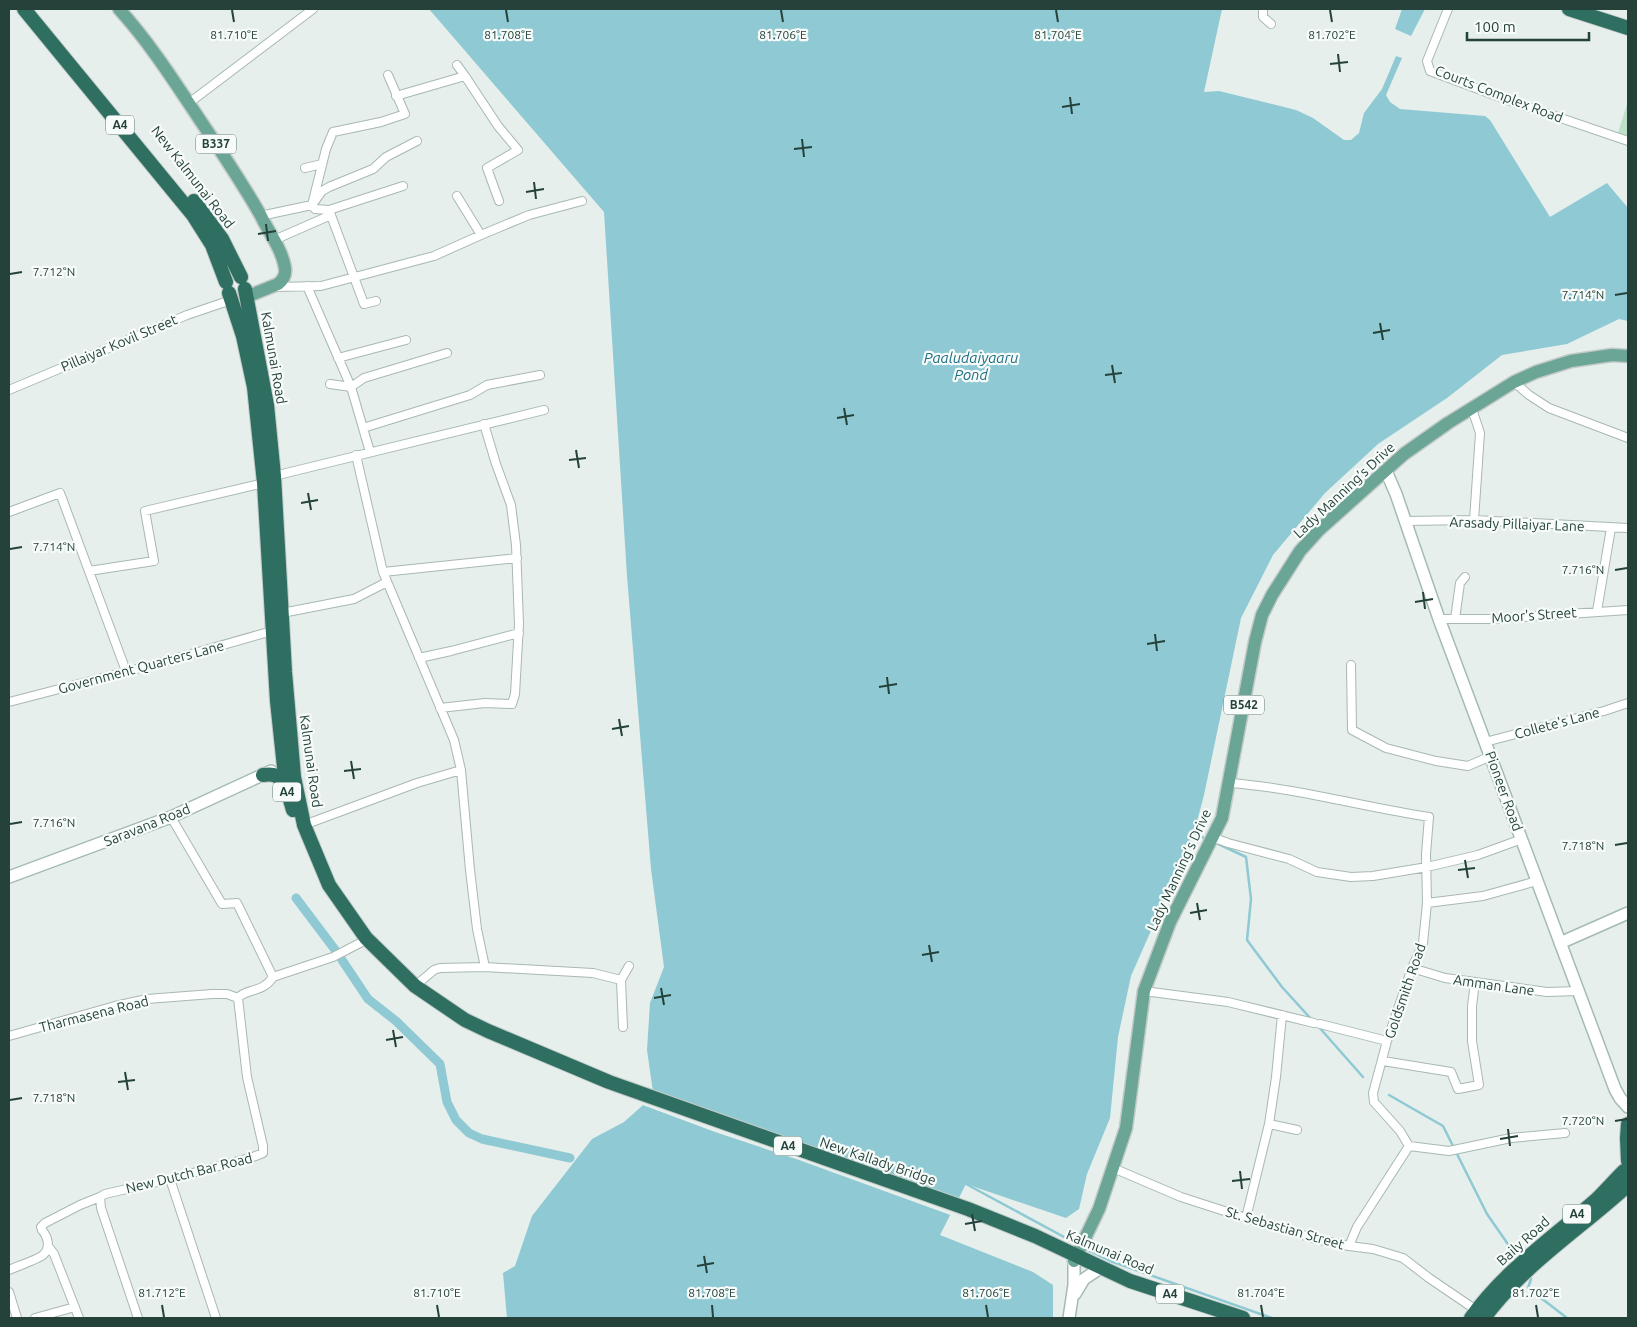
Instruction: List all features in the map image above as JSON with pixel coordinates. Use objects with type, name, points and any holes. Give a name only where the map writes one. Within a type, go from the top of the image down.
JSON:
[{"type":"highway","name":"New Kalmunai Road","points":[[24,9],[193,215],[212,245],[229,291]]},
{"type":"highway","name":"New Kalmunai Road","points":[[35,9],[201,209],[222,239],[245,287]]},
{"type":"highway","points":[[1569,9],[1628,28]]},
{"type":"highway","points":[[229,291],[233,276],[245,287]]},
{"type":"highway","name":"Kalmunai Road","points":[[245,287],[267,405],[272,631],[283,766],[286,786],[297,826],[314,868],[329,897],[396,979],[433,1008],[463,1026],[608,1085]]},
{"type":"highway","name":"Kalmunai Road","points":[[229,291],[243,336],[254,387],[269,479],[282,613],[294,777],[304,825],[329,885],[363,940],[415,986],[480,1028],[608,1085]]},
{"type":"highway","points":[[263,775],[272,774],[280,776],[286,786]]},
{"type":"highway","name":"New Kallady Bridge","points":[[608,1085],[967,1212]]},
{"type":"highway","name":"A4","points":[[1627,1168],[1628,1124]]},
{"type":"highway","name":"Baily Road","points":[[1482,1316],[1508,1276],[1570,1220],[1598,1198],[1627,1168]]},
{"type":"highway","name":"Baily Road","points":[[1482,1316],[1536,1263],[1628,1185]]},
{"type":"highway","name":"Kalmunai Road","points":[[967,1212],[1018,1230],[1063,1250],[1096,1271],[1218,1318]]},
{"type":"highway","name":"Kalmunai Road","points":[[967,1212],[1130,1281],[1243,1318]]},
{"type":"main road","name":"B337","points":[[119,9],[134,25],[189,103],[252,199],[274,240],[285,267],[285,274],[280,283],[271,287]]},
{"type":"main road","points":[[245,287],[271,287]]},
{"type":"main road","name":"Lady Manning’s Drive","points":[[1075,1259],[1099,1209],[1126,1128],[1144,992],[1154,961],[1170,922],[1222,818],[1255,642],[1262,615],[1276,588],[1300,551],[1320,530],[1426,438],[1514,382],[1536,372],[1571,360],[1612,355],[1628,356]]},
{"type":"main road","name":"Pioneer Road","points":[[1386,471],[1396,494],[1490,756],[1615,1089],[1628,1107]]},
{"type":"main road","name":"Saravana Road","points":[[9,877],[172,817],[283,766]]},
{"type":"main road","points":[[1560,943],[1628,913]]},
{"type":"main road","points":[[1063,1250],[1075,1248],[1086,1237]]},
{"type":"main road","points":[[1069,1318],[1073,1298],[1075,1259]]},
{"type":"main road","points":[[1073,1298],[1084,1279],[1096,1271]]},
{"type":"street","points":[[189,103],[313,9]]},
{"type":"street","points":[[1263,9],[1263,16],[1271,24]]},
{"type":"street","name":"Courts Complex Road","points":[[1448,9],[1427,61],[1430,71],[1628,141]]},
{"type":"street","points":[[457,65],[498,126],[518,150],[487,168],[499,201]]},
{"type":"street","points":[[312,205],[326,149],[333,132],[381,122],[405,114],[388,75]]},
{"type":"street","points":[[396,96],[464,76]]},
{"type":"street","points":[[260,216],[312,205],[322,191],[373,170],[386,157],[417,141]]},
{"type":"street","points":[[305,168],[322,164]]},
{"type":"street","points":[[274,240],[330,213],[403,186]]},
{"type":"street","points":[[457,196],[480,234]]},
{"type":"street","points":[[271,287],[321,286],[434,256],[480,234],[529,215],[582,201]]},
{"type":"street","points":[[312,205],[315,209],[330,213]]},
{"type":"street","points":[[330,213],[364,304],[376,301]]},
{"type":"street","points":[[307,286],[351,387],[370,452]]},
{"type":"street","name":"Pillaiyar Kovil Street","points":[[9,390],[187,315],[229,291]]},
{"type":"street","points":[[338,358],[406,340]]},
{"type":"street","points":[[330,384],[351,387],[364,378],[447,353]]},
{"type":"street","points":[[363,428],[470,395],[487,385],[540,375]]},
{"type":"street","points":[[1514,382],[1549,408],[1628,438]]},
{"type":"street","points":[[1472,409],[1480,434],[1474,520]]},
{"type":"street","points":[[89,571],[154,561],[145,511],[356,455],[544,410]]},
{"type":"street","points":[[440,708],[485,703],[512,704],[515,694],[519,633],[517,558],[510,505],[484,424]]},
{"type":"street","points":[[356,455],[383,572],[454,740],[461,770],[477,929],[485,967]]},
{"type":"street","points":[[9,512],[60,493],[126,671]]},
{"type":"street","name":"Arasady Pillaiyar Lane","points":[[1405,521],[1474,520],[1628,528]]},
{"type":"street","points":[[1597,611],[1611,528]]},
{"type":"street","points":[[383,572],[517,558]]},
{"type":"street","points":[[1455,619],[1460,582],[1464,577]]},
{"type":"street","points":[[282,613],[354,599],[387,582]]},
{"type":"street","name":"Moor's Street","points":[[1440,619],[1494,619],[1628,610]]},
{"type":"street","name":"Government Quarters Lane","points":[[9,702],[156,664],[272,631]]},
{"type":"street","points":[[419,658],[451,652],[519,633]]},
{"type":"street","points":[[1351,665],[1352,730],[1386,748],[1436,761],[1468,766],[1490,756]]},
{"type":"street","name":"Collete's Lane","points":[[1486,742],[1604,711],[1628,702]]},
{"type":"street","points":[[304,825],[417,783],[461,770]]},
{"type":"street","name":"Goldsmith Road","points":[[1230,783],[1259,785],[1429,817],[1426,854],[1427,903],[1423,943],[1412,968],[1387,1041],[1373,1093],[1374,1102],[1400,1131],[1409,1146]]},
{"type":"street","points":[[172,817],[222,904],[238,903],[273,978]]},
{"type":"street","points":[[1212,837],[1289,859],[1317,872],[1350,877],[1373,876],[1427,867],[1478,855],[1522,839]]},
{"type":"street","points":[[1427,903],[1483,896],[1537,881]]},
{"type":"street","points":[[238,998],[241,995],[262,989],[273,978],[333,957],[363,940]]},
{"type":"street","points":[[623,1027],[621,980],[629,966]]},
{"type":"street","points":[[415,986],[434,970],[440,968],[485,967],[592,973],[621,980]]},
{"type":"street","name":"Amman Lane","points":[[1412,968],[1445,978],[1547,992],[1578,991]]},
{"type":"street","points":[[1383,1061],[1450,1072],[1458,1088],[1479,1084],[1472,1041],[1472,1006],[1475,982]]},
{"type":"street","points":[[1144,992],[1228,1002],[1387,1041]]},
{"type":"street","name":"Tharmasena Road","points":[[9,1036],[115,1006],[147,999],[212,994],[228,994],[238,998]]},
{"type":"street","name":"New Dutch Bar Road","points":[[48,1246],[46,1235],[41,1227],[45,1223],[105,1194],[170,1179],[262,1153],[263,1146],[247,1077],[238,998]]},
{"type":"street","points":[[1246,1218],[1269,1124],[1282,1015]]},
{"type":"street","points":[[1269,1124],[1297,1130]]},
{"type":"street","points":[[1349,1246],[1357,1227],[1409,1146],[1448,1151],[1510,1138],[1565,1133]]},
{"type":"street","name":"St. Sebastian Street","points":[[1113,1168],[1181,1197],[1246,1218],[1316,1239],[1373,1249],[1403,1258],[1482,1316]]},
{"type":"street","points":[[170,1179],[216,1318]]},
{"type":"street","points":[[100,1197],[101,1208],[138,1318]]},
{"type":"street","points":[[9,1270],[43,1255],[48,1246],[54,1254],[79,1318]]},
{"type":"street","points":[[9,1292],[17,1318]]},
{"type":"street","points":[[35,1318],[76,1307]]},
{"type":"green space","points":[[1628,101],[1628,136],[1618,133]]},
{"type":"water","name":"Paaludaiyaaru Pond","points":[[429,9],[1222,9],[1204,92],[1219,91],[1296,110],[1313,118],[1344,140],[1351,140],[1359,133],[1364,113],[1382,89],[1396,56],[1402,58],[1386,95],[1390,102],[1400,109],[1485,116],[1490,120],[1550,217],[1607,183],[1628,208],[1628,321],[1619,319],[1567,344],[1502,355],[1447,398],[1378,444],[1325,493],[1273,555],[1241,618],[1204,795],[1194,833],[1131,976],[1118,1037],[1110,1118],[1087,1174],[1079,1209],[1066,1218],[966,1184],[940,1235],[1033,1272],[1053,1285],[1053,1318],[507,1318],[503,1273],[515,1266],[532,1216],[592,1139],[624,1122],[642,1106],[653,1092],[647,1050],[650,1003],[664,967],[651,869],[627,576],[604,212]]},
{"type":"water","points":[[1402,9],[1425,9],[1411,36],[1395,29]]},
{"type":"pier","points":[[650,1093],[960,1202],[953,1216],[640,1104]]},
{"type":"waterway","points":[[1194,833],[1206,839]]},
{"type":"waterway","points":[[1214,842],[1246,857],[1251,899],[1247,940],[1282,987],[1312,1020]]},
{"type":"waterway","points":[[296,898],[336,951]]},
{"type":"waterway","points":[[342,960],[368,999],[396,1021],[440,1064],[447,1102],[456,1120],[469,1133],[482,1139],[570,1158]]},
{"type":"waterway","points":[[1318,1026],[1363,1077]]},
{"type":"waterway","points":[[1389,1095],[1443,1126],[1487,1214],[1512,1250]]},
{"type":"waterway","points":[[966,1184],[1077,1244]]},
{"type":"waterway","points":[[1084,1248],[1113,1262],[1272,1318]]},
{"type":"waterway","points":[[1531,1279],[1528,1288],[1567,1318]]}]
